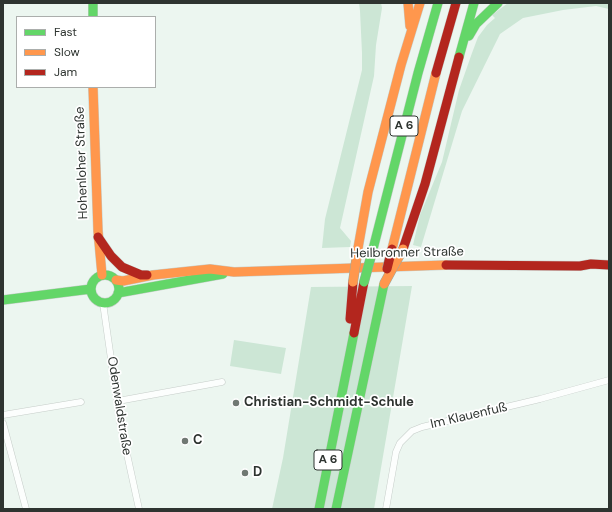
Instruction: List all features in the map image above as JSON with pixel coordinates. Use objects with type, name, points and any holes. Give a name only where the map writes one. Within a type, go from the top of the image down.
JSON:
[{"type":"main road","points":[[93,3],[93,16]]},
{"type":"main road","points":[[408,3],[411,33]]},
{"type":"main road","points":[[344,382],[353,282],[368,192],[420,3]]},
{"type":"main road","name":"A 6","points":[[319,509],[364,282],[418,73],[438,3]]},
{"type":"main road","name":"A 6","points":[[336,509],[392,249],[434,79],[456,3]]},
{"type":"main road","points":[[384,284],[403,249],[425,184],[474,3]]},
{"type":"main road","points":[[460,57],[476,24],[498,3]]},
{"type":"main road","name":"Hohenloher Straße","points":[[93,88],[98,237],[102,275]]},
{"type":"main road","name":"Hohenloher Straße","points":[[98,237],[112,256],[122,266],[141,274],[153,275]]},
{"type":"main road","name":"Heilbronner Straße","points":[[118,293],[147,286],[234,272],[426,265],[609,265]]},
{"type":"main road","name":"Heilbronner Straße","points":[[580,266],[594,270],[609,270]]},
{"type":"main road","name":"Heilbronner Straße","points":[[116,280],[123,281],[153,275],[210,269],[234,272]]},
{"type":"main road","points":[[102,275],[110,275],[116,280],[118,284],[118,293],[112,300],[103,303],[94,298],[91,288],[94,280],[102,275]]},
{"type":"main road","points":[[3,300],[91,288]]},
{"type":"street","name":"Odenwaldstraße","points":[[103,303],[123,435],[139,509]]},
{"type":"street","name":"Im Klauenfuß","points":[[386,509],[396,452],[400,443],[412,431],[422,427],[540,399],[609,380]]},
{"type":"street","points":[[118,401],[222,382]]},
{"type":"street","points":[[3,415],[81,402]]},
{"type":"street","points":[[3,423],[26,509]]},
{"type":"green space","points":[[359,3],[381,3],[382,8],[376,45],[374,76],[340,228],[351,241],[350,247],[322,248],[325,219],[362,70]]},
{"type":"green space","points":[[508,3],[609,3],[609,9],[596,6],[563,10],[523,18],[500,34],[462,111],[421,247],[413,245],[420,215],[442,162],[459,90],[478,37],[487,25],[495,18],[492,15]]},
{"type":"green space","points":[[412,286],[374,509],[272,509],[283,458],[311,287]]},
{"type":"green space","points":[[234,340],[286,348],[281,374],[230,366]]},
{"type":"traffic: fast","points":[[93,3],[93,16]]},
{"type":"traffic: fast","points":[[373,249],[418,73],[438,3]]},
{"type":"traffic: fast","points":[[459,57],[474,3]]},
{"type":"traffic: fast","points":[[469,36],[476,24],[498,3]]},
{"type":"traffic: fast","points":[[364,282],[373,249]]},
{"type":"traffic: fast","points":[[118,293],[223,274]]},
{"type":"traffic: fast","points":[[105,275],[115,279],[119,289],[115,299],[105,303],[95,299],[91,289],[95,279],[105,275]]},
{"type":"traffic: fast","points":[[336,509],[384,284]]},
{"type":"traffic: fast","points":[[3,300],[91,289]]},
{"type":"traffic: fast","points":[[319,509],[354,333]]},
{"type":"traffic: slow","points":[[408,3],[410,26]]},
{"type":"traffic: slow","points":[[358,248],[368,192],[401,65],[420,3]]},
{"type":"traffic: slow","points":[[392,249],[436,73]]},
{"type":"traffic: slow","points":[[93,88],[98,231],[102,275]]},
{"type":"traffic: slow","points":[[353,282],[358,248]]},
{"type":"traffic: slow","points":[[384,284],[403,249]]},
{"type":"traffic: slow","points":[[116,280],[123,281],[153,275],[210,269],[234,272],[446,265]]},
{"type":"traffic: jam","points":[[436,73],[456,3]]},
{"type":"traffic: jam","points":[[403,249],[425,184],[459,57]]},
{"type":"traffic: jam","points":[[98,237],[111,256],[122,267],[141,275],[147,275]]},
{"type":"traffic: jam","points":[[387,269],[392,249]]},
{"type":"traffic: jam","points":[[446,265],[609,265]]},
{"type":"traffic: jam","points":[[350,319],[353,282]]},
{"type":"traffic: jam","points":[[354,333],[364,282]]},
{"type":"place","name":"Christian-Schmidt-Schule","points":[[236,403]]},
{"type":"place","name":"C","points":[[185,441]]},
{"type":"place","name":"D","points":[[245,473]]}]
